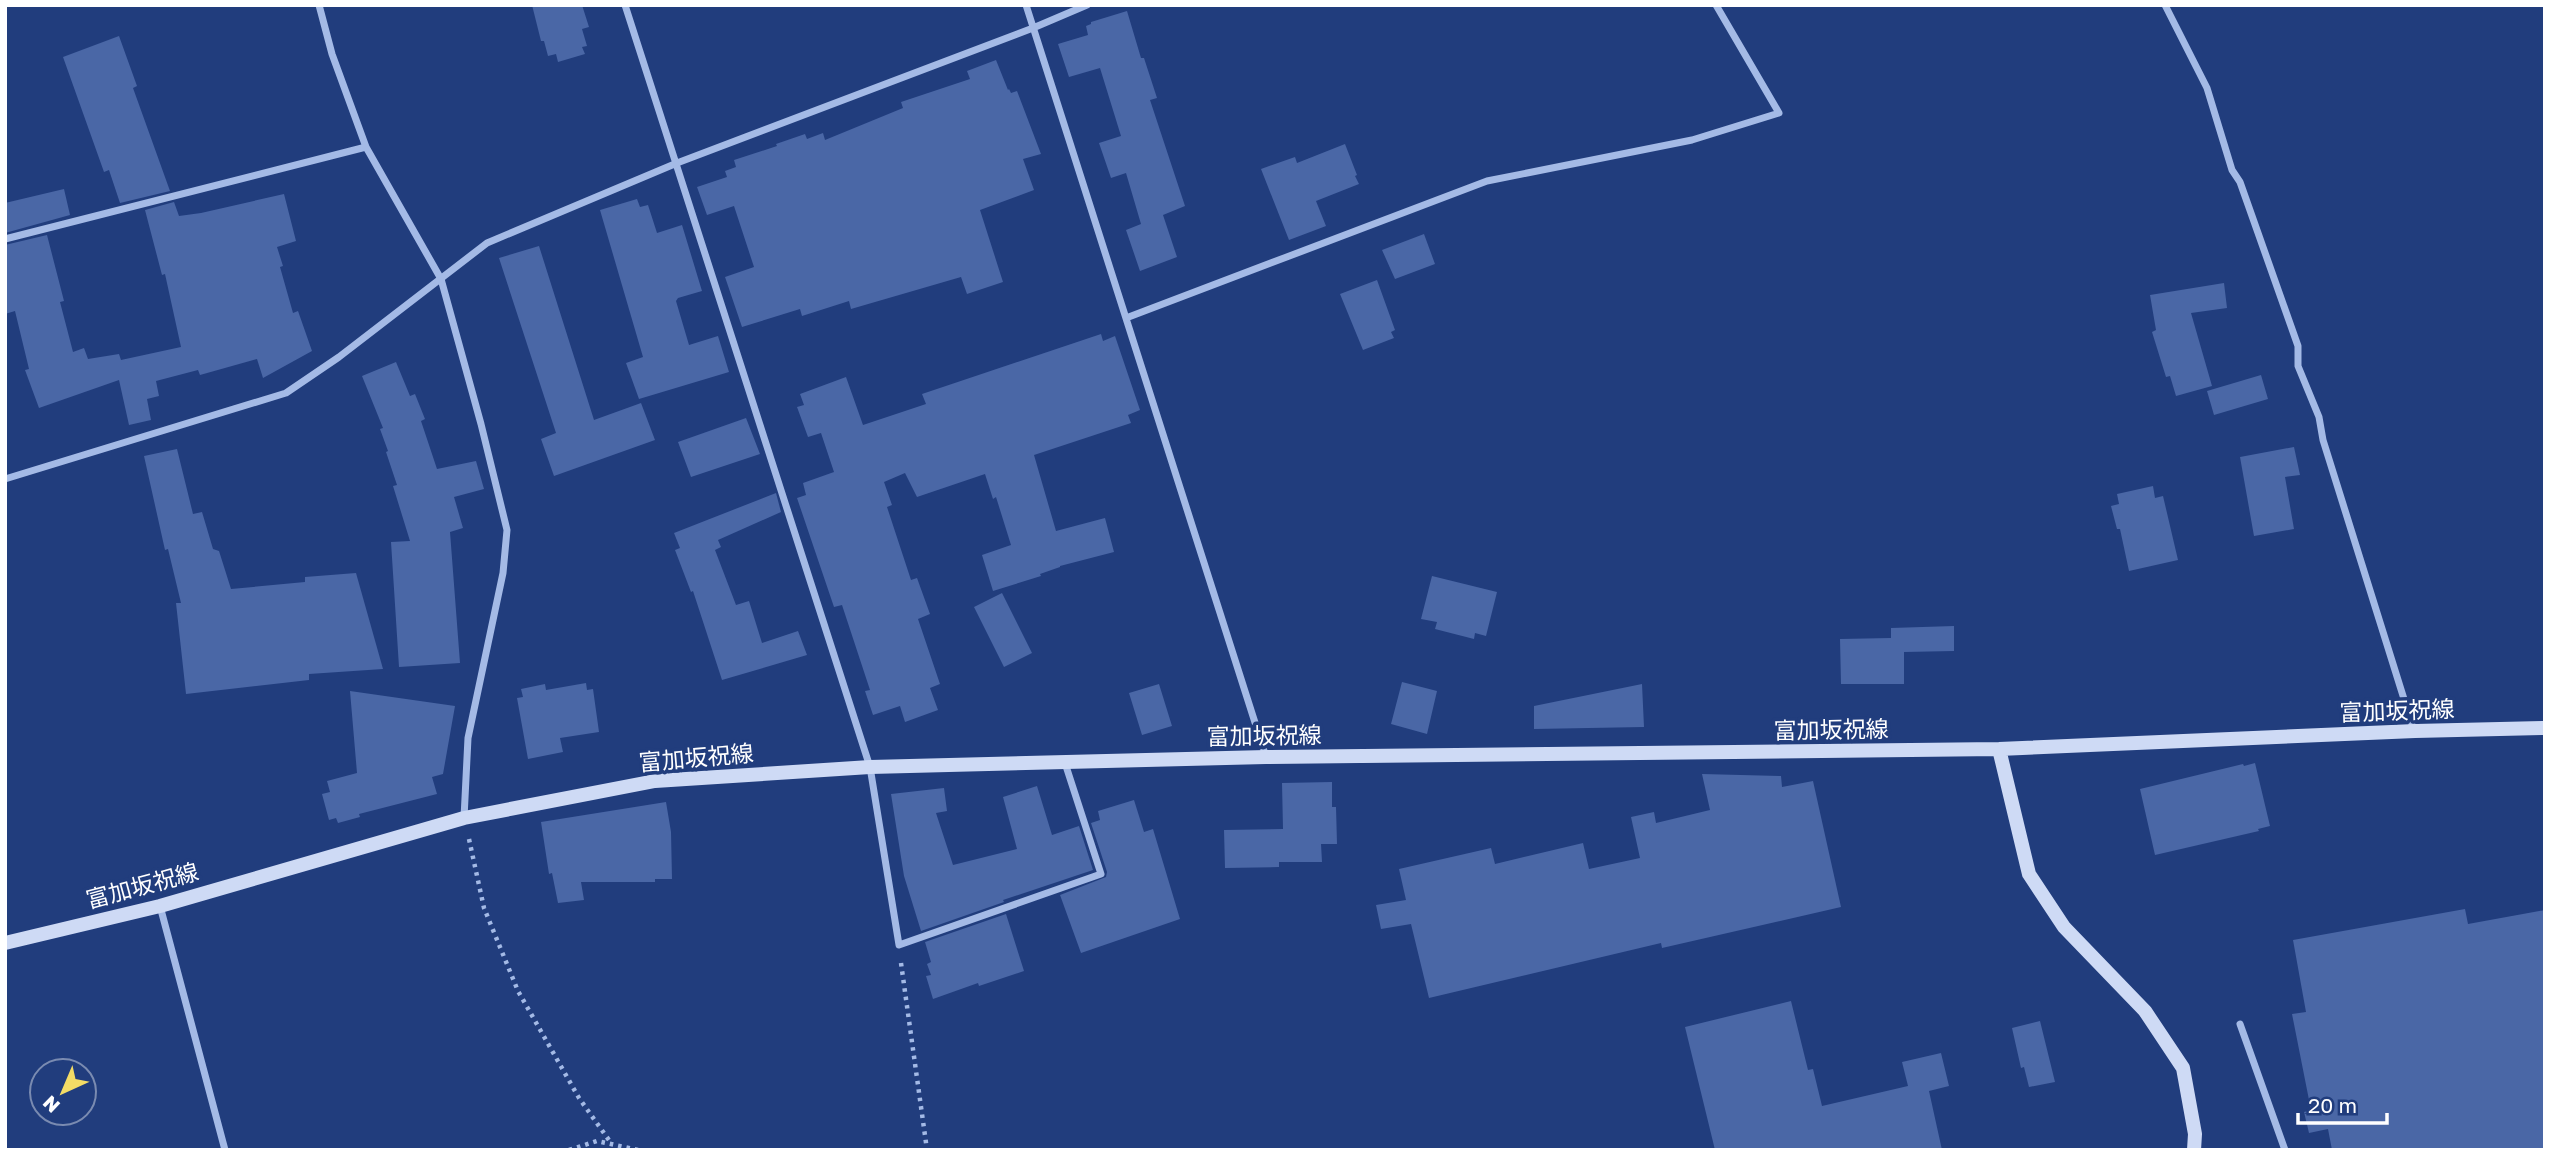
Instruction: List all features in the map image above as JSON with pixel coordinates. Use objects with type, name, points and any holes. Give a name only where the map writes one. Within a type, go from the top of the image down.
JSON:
[{"type":"main road","name":"富加坂祝線","points":[[5,943],[160,905],[464,818],[655,781],[870,767],[1266,757],[1999,750],[2415,731],[2545,728]]},
{"type":"main road","points":[[1999,750],[2029,874],[2064,927],[2145,1011],[2183,1068],[2195,1134],[2194,1150]]},
{"type":"street","points":[[319,5],[332,54],[366,147],[440,279],[481,424],[506,530],[503,573],[468,738],[464,818]]},
{"type":"street","points":[[625,5],[870,767],[899,945],[1101,874],[1065,762]]},
{"type":"street","points":[[1026,5],[1266,757]]},
{"type":"street","points":[[5,479],[286,393],[339,357],[486,243],[677,163],[1087,5]]},
{"type":"street","points":[[1126,318],[1487,181],[1692,140],[1779,113],[1716,5]]},
{"type":"street","points":[[2165,5],[2207,88],[2232,170],[2241,182],[2298,346],[2298,366],[2319,416],[2323,440],[2415,731]]},
{"type":"street","points":[[5,239],[366,147]]},
{"type":"street","points":[[160,905],[225,1150]]},
{"type":"street","points":[[2240,1024],[2286,1150]]},
{"type":"path","points":[[464,818],[484,908],[518,991],[579,1098],[611,1143]]},
{"type":"path","points":[[899,945],[927,1150]]},
{"type":"path","points":[[569,1150],[597,1141],[638,1150]]},
{"type":"building","points":[[532,5],[582,5],[589,27],[582,29],[587,46],[582,47],[585,54],[558,62],[556,54],[548,56],[544,41],[541,41]]},
{"type":"building","points":[[1127,11],[1157,98],[1150,100],[1185,206],[1163,215],[1177,257],[1140,271],[1126,230],[1141,224],[1126,173],[1111,178],[1099,143],[1121,136],[1100,68],[1069,77],[1058,44],[1088,35],[1086,26],[1091,22]]},
{"type":"building","points":[[119,36],[137,86],[133,88],[170,191],[120,203],[109,170],[104,172],[63,57]]},
{"type":"building","points":[[996,60],[1008,90],[1011,93],[1017,91],[1041,154],[1023,159],[1034,190],[980,210],[1003,282],[967,294],[961,277],[851,309],[849,301],[802,316],[800,309],[742,327],[725,277],[754,267],[734,206],[707,215],[697,187],[727,177],[725,171],[736,167],[734,160],[805,134],[807,139],[823,133],[825,140],[903,108],[901,102],[970,79],[967,71]]},
{"type":"building","points":[[1345,144],[1359,184],[1316,201],[1326,226],[1289,240],[1261,169],[1295,157],[1297,163]]},
{"type":"building","points":[[64,189],[70,215],[5,233],[5,203]]},
{"type":"building","points":[[284,194],[296,241],[277,247],[283,266],[280,267],[293,313],[298,311],[312,351],[263,378],[257,359],[200,375],[198,370],[156,381],[159,396],[147,399],[151,420],[129,425],[119,380],[39,408],[25,370],[29,369],[15,311],[5,314],[5,245],[47,235],[64,301],[60,302],[73,352],[84,348],[88,359],[119,354],[121,360],[181,347],[165,274],[162,275],[145,210],[174,202],[179,216]]},
{"type":"building","points":[[637,199],[640,207],[648,205],[657,233],[682,225],[702,291],[676,301],[689,345],[718,336],[729,372],[639,399],[626,363],[643,357],[600,210]]},
{"type":"building","points":[[1424,234],[1435,264],[1395,279],[1382,250]]},
{"type":"building","points":[[539,246],[594,420],[641,403],[655,440],[554,476],[541,439],[556,433],[499,258]]},
{"type":"building","points":[[1377,280],[1395,330],[1391,332],[1394,338],[1363,350],[1340,294]]},
{"type":"building","points":[[2224,283],[2227,308],[2191,313],[2212,386],[2176,396],[2170,376],[2166,377],[2152,332],[2156,330],[2150,295]]},
{"type":"building","points":[[1101,334],[1103,341],[1115,336],[1140,410],[1128,415],[1131,423],[1034,455],[1056,531],[1105,518],[1114,552],[1060,566],[1040,574],[1041,576],[993,591],[982,555],[1011,545],[996,497],[993,499],[985,474],[917,497],[905,473],[884,482],[892,505],[887,507],[911,580],[917,578],[930,614],[918,619],[940,684],[930,688],[938,710],[905,722],[900,706],[873,715],[865,691],[870,690],[842,605],[834,607],[797,498],[806,495],[803,483],[834,472],[821,433],[808,437],[797,407],[804,405],[800,394],[846,377],[863,425],[926,404],[922,394]]},
{"type":"building","points":[[396,362],[410,396],[415,394],[425,419],[421,421],[437,469],[476,461],[484,489],[454,497],[463,528],[450,532],[460,663],[399,667],[391,542],[410,541],[393,486],[397,485],[380,429],[383,428],[362,376]]},
{"type":"building","points":[[2261,375],[2268,399],[2214,415],[2207,391]]},
{"type":"building","points":[[746,418],[760,454],[691,477],[678,442]]},
{"type":"building","points":[[2294,447],[2300,475],[2285,477],[2294,529],[2254,536],[2240,457]]},
{"type":"building","points":[[177,449],[193,514],[202,512],[213,549],[219,551],[231,589],[305,582],[305,577],[356,573],[383,669],[309,674],[309,680],[186,694],[176,603],[181,603],[168,549],[165,550],[144,456]]},
{"type":"building","points":[[2153,486],[2155,498],[2163,496],[2178,560],[2129,571],[2120,529],[2117,529],[2111,506],[2119,504],[2117,494]]},
{"type":"building","points":[[776,493],[781,512],[718,540],[721,547],[715,550],[736,605],[749,601],[762,643],[798,631],[807,655],[722,680],[693,591],[691,592],[675,550],[680,548],[674,533]]},
{"type":"building","points":[[1432,576],[1497,592],[1486,636],[1475,633],[1474,639],[1435,629],[1437,622],[1421,619]]},
{"type":"building","points":[[1002,593],[1032,653],[1004,667],[974,607]]},
{"type":"building","points":[[1954,626],[1954,651],[1904,652],[1904,684],[1841,684],[1840,639],[1891,638],[1891,628]]},
{"type":"building","points":[[1402,682],[1437,691],[1427,734],[1391,724]]},
{"type":"building","points":[[586,683],[587,690],[593,689],[599,732],[560,738],[563,752],[528,759],[517,698],[523,697],[521,689],[545,684],[546,690]]},
{"type":"building","points":[[1159,684],[1172,726],[1142,735],[1129,693]]},
{"type":"building","points":[[1642,684],[1644,727],[1534,729],[1534,706]]},
{"type":"building","points":[[350,691],[455,706],[443,774],[432,777],[437,794],[359,814],[360,817],[338,823],[336,818],[329,820],[322,794],[330,792],[327,781],[357,773]]},
{"type":"building","points":[[2255,763],[2270,826],[2258,829],[2259,831],[2155,855],[2140,789]]},
{"type":"building","points":[[1702,774],[1781,776],[1782,787],[1813,781],[1841,907],[1662,948],[1661,943],[1429,998],[1411,924],[1381,929],[1376,905],[1406,900],[1399,869],[1491,848],[1495,864],[1583,843],[1589,869],[1640,858],[1631,817],[1654,812],[1656,823],[1710,810]]},
{"type":"building","points":[[1332,782],[1337,844],[1321,844],[1322,862],[1279,862],[1279,867],[1225,868],[1224,830],[1283,829],[1282,783]]},
{"type":"building","points":[[1037,786],[1052,835],[1079,826],[1093,870],[921,931],[904,876],[891,794],[944,788],[947,811],[936,813],[953,865],[1017,849],[1003,797]]},
{"type":"building","points":[[1134,800],[1144,832],[1153,829],[1180,919],[1081,953],[1060,895],[1106,877],[1107,872],[1091,823],[1100,820],[1098,811]]},
{"type":"building","points":[[666,802],[671,832],[672,879],[655,879],[655,882],[581,882],[584,900],[558,903],[552,873],[549,874],[541,822]]},
{"type":"building","points":[[2465,909],[2468,924],[2545,910],[2545,1150],[2332,1150],[2328,1129],[2309,1133],[2304,1112],[2311,1110],[2292,1014],[2306,1012],[2293,940]]},
{"type":"building","points":[[1006,914],[1024,971],[933,999],[926,976],[931,975],[927,964],[931,962],[925,942]]},
{"type":"building","points":[[1791,1001],[1808,1070],[1813,1069],[1822,1106],[1908,1086],[1902,1062],[1941,1053],[1949,1086],[1929,1091],[1942,1150],[1715,1150],[1685,1027]]},
{"type":"building","points":[[2040,1021],[2055,1082],[2029,1087],[2024,1067],[2021,1068],[2012,1028]]}]
